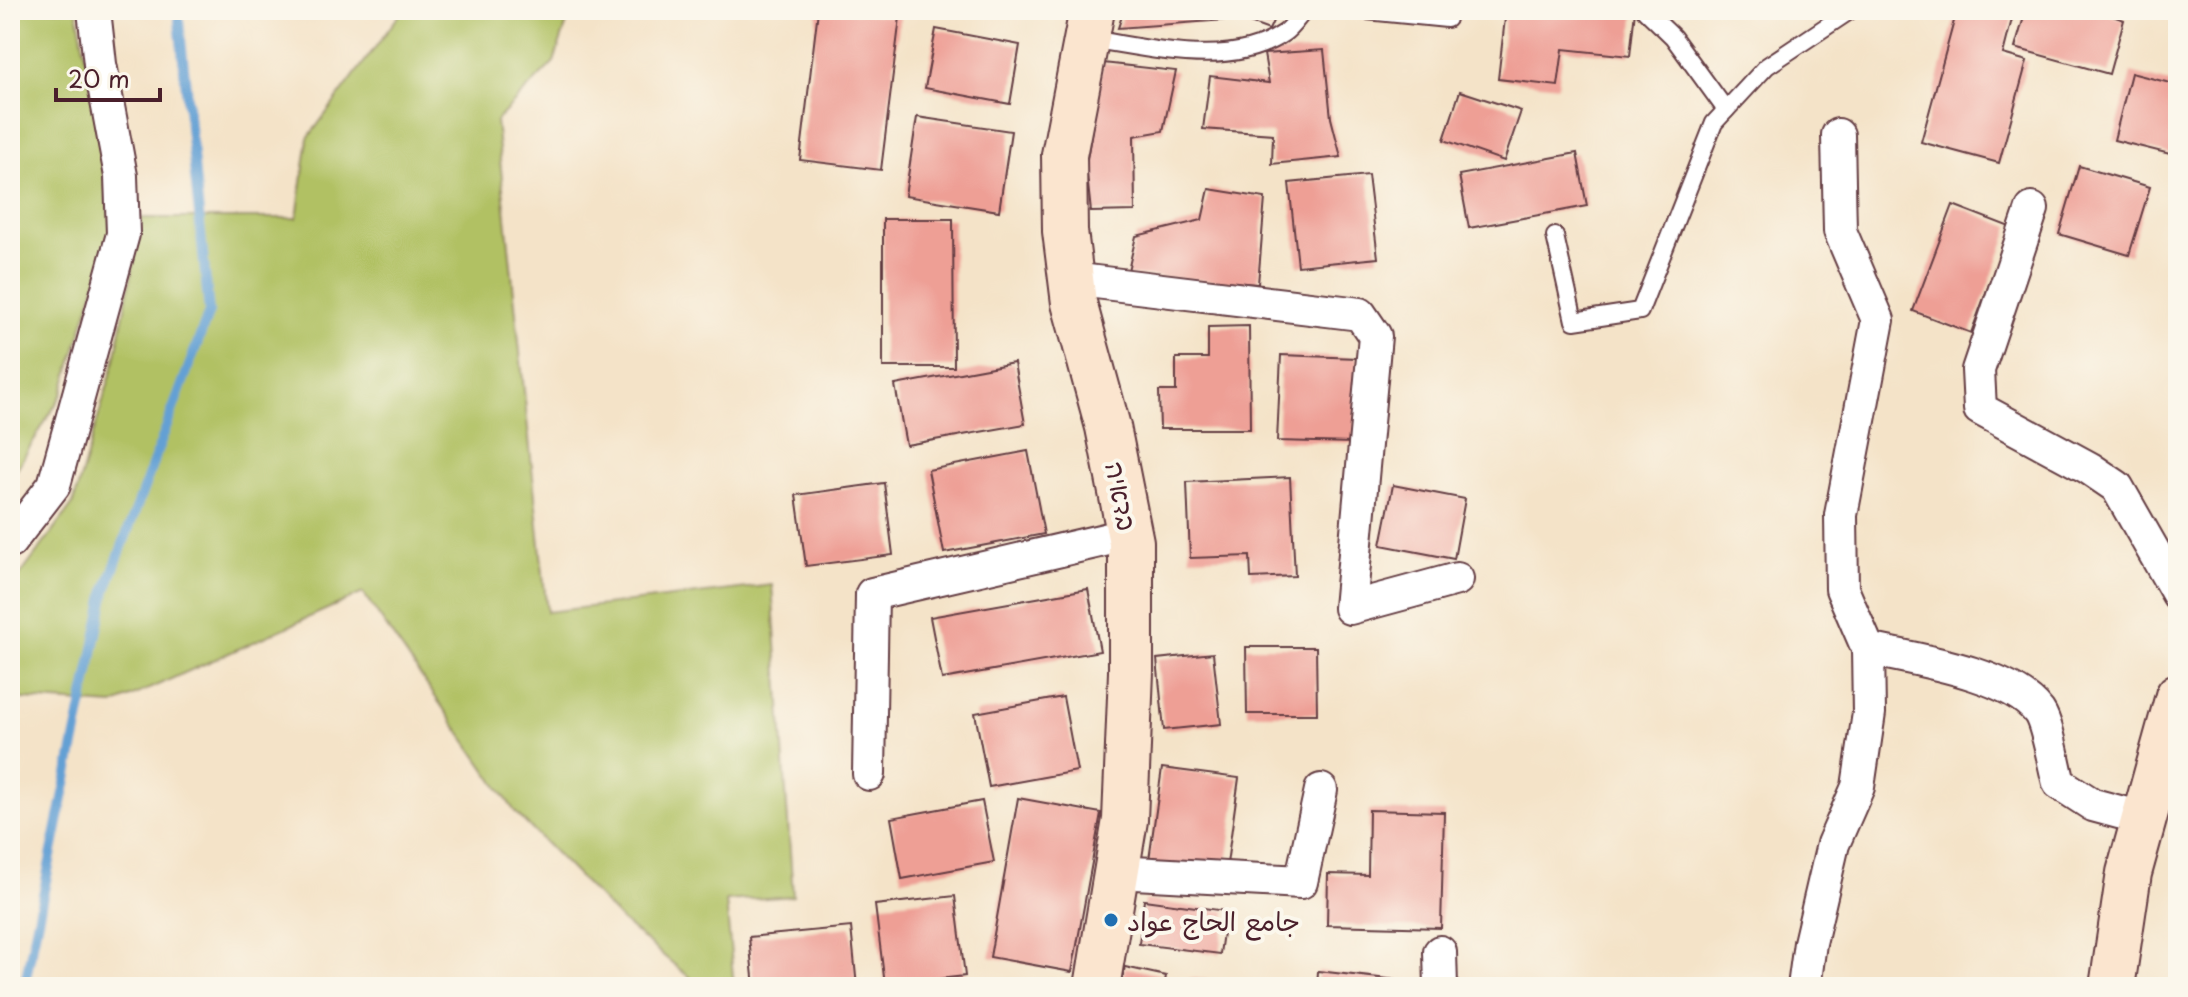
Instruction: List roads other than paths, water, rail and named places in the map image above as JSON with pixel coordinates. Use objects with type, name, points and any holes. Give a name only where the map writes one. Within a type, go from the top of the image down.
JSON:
[{"type":"street","points":[[10,542],[54,485],[123,234],[121,176],[100,64],[94,10]]},
{"type":"street","name":"בדאיה","points":[[1089,24],[1064,155],[1065,231],[1074,303],[1108,427],[1130,534],[1131,672],[1125,820],[1097,987]]},
{"type":"street","points":[[1804,987],[1810,943],[1833,844],[1858,787],[1869,713],[1868,649],[1842,589],[1841,515],[1878,320],[1840,231],[1838,135]]},
{"type":"street","points":[[2032,209],[1978,370],[1980,409],[2089,468],[2117,487],[2178,594]]},
{"type":"street","points":[[1071,279],[1360,314],[1375,336],[1350,608],[1457,579]]},
{"type":"street","points":[[869,774],[872,594],[1130,534]]},
{"type":"street","points":[[1868,649],[1965,670],[2016,694],[2040,713],[2059,783],[2093,805],[2145,819]]},
{"type":"street","points":[[2112,987],[2129,873],[2178,696]]},
{"type":"street","points":[[1116,872],[1301,882],[1321,790]]},
{"type":"street","points":[[1440,952],[1441,987]]},
{"type":"lane","points":[[1089,24],[1211,54],[1252,47],[1285,33],[1305,10]]},
{"type":"lane","points":[[1357,10],[1447,19]]},
{"type":"lane","points":[[1645,10],[1673,37],[1726,110]]},
{"type":"lane","points":[[1555,236],[1574,321],[1640,311],[1714,123],[1767,66],[1851,10]]},
{"type":"waterway","points":[[24,987],[106,590],[209,312],[178,10]]},
{"type":"place","name":"جامع الحاج عواد","points":[[1111,920]]}]
